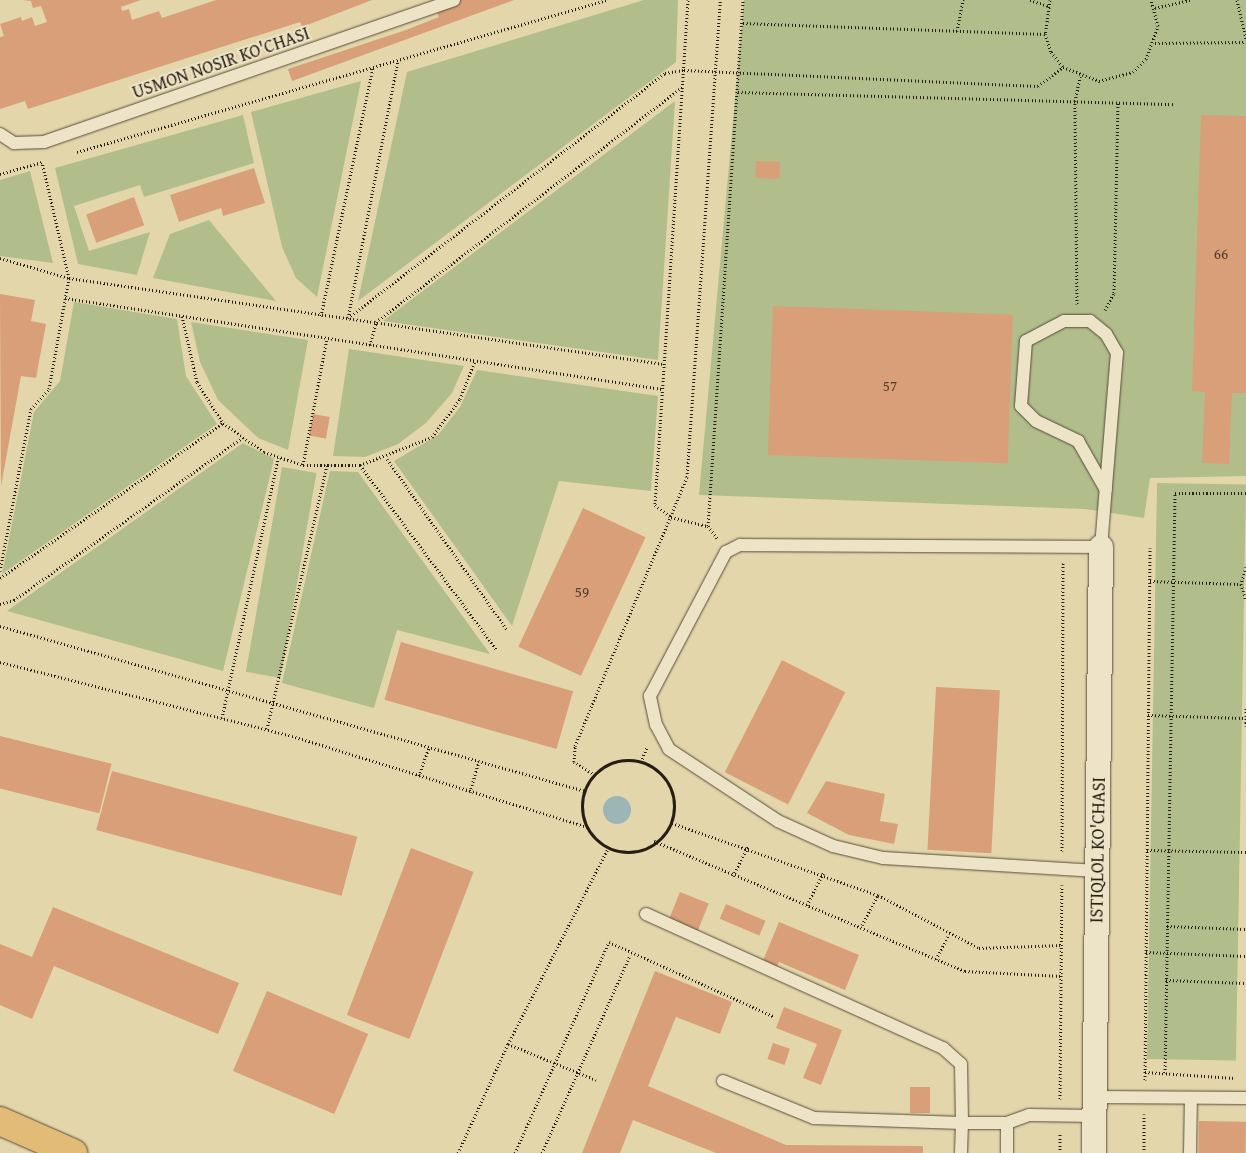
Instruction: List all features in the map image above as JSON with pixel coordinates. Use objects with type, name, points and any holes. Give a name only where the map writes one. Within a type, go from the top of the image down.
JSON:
[{"type":"main road","points":[[0,1121],[73,1153]]},
{"type":"street","name":"ISTIQLOL KO'CHASI","points":[[1094,1153],[1101,546]]},
{"type":"lane","name":"USMON NOSIR KO'CHASI","points":[[0,134],[14,143],[44,142],[454,0]]},
{"type":"lane","points":[[1097,871],[883,858],[833,846],[778,821],[668,749],[656,725],[650,696],[726,552],[757,544],[1101,546],[1106,490],[1117,353],[1106,334],[1090,320],[1064,321],[1026,342],[1021,406],[1036,421],[1078,441],[1106,490]]},
{"type":"lane","points":[[646,914],[954,1054],[962,1064],[962,1153]]},
{"type":"lane","points":[[723,1081],[814,1118],[1007,1123],[1028,1115],[1144,1098],[1246,1098]]},
{"type":"lane","points":[[1190,1153],[1191,1098]]},
{"type":"lane","points":[[1007,1123],[1007,1153]]},
{"type":"path","points":[[70,154],[607,0]]},
{"type":"path","points":[[688,0],[655,505],[671,517],[708,526]]},
{"type":"path","points":[[595,775],[574,762],[575,746],[688,478],[720,0]]},
{"type":"path","points":[[726,552],[708,526],[743,0]]},
{"type":"path","points":[[957,31],[962,0]]},
{"type":"path","points":[[1030,0],[1048,6]]},
{"type":"path","points":[[1050,0],[1045,34],[1063,67],[1080,77],[1117,79],[1133,72],[1155,43],[1155,8],[1151,0]]},
{"type":"path","points":[[1155,8],[1191,0]]},
{"type":"path","points":[[1155,43],[1246,41],[1238,0]]},
{"type":"path","points":[[742,23],[1045,34]]},
{"type":"path","points":[[348,318],[398,61]]},
{"type":"path","points":[[348,318],[665,73],[684,70],[716,71],[1038,86],[1063,67]]},
{"type":"path","points":[[321,316],[373,68]]},
{"type":"path","points":[[1080,77],[1075,101],[1077,307],[1086,309]]},
{"type":"path","points":[[370,344],[376,322],[683,87]]},
{"type":"path","points":[[738,92],[1175,104]]},
{"type":"path","points":[[1095,310],[1104,312],[1114,293],[1118,102]]},
{"type":"path","points":[[0,174],[51,159]]},
{"type":"path","points":[[0,571],[31,409],[48,388],[69,278],[42,162]]},
{"type":"path","points":[[0,258],[69,278],[321,316],[348,318],[664,364]]},
{"type":"path","points":[[65,298],[662,390]]},
{"type":"path","points":[[182,316],[197,382],[223,424],[242,438],[278,458],[302,465],[360,465],[387,458],[432,437],[460,398],[475,361]]},
{"type":"path","points":[[302,465],[327,338]]},
{"type":"path","points":[[0,578],[223,424]]},
{"type":"path","points":[[0,604],[14,600],[242,438]]},
{"type":"path","points":[[222,718],[278,458]]},
{"type":"path","points":[[387,458],[507,630]]},
{"type":"path","points":[[267,729],[327,465]]},
{"type":"path","points":[[360,465],[496,648]]},
{"type":"path","points":[[1165,1074],[1175,493],[1246,493]]},
{"type":"path","points":[[1144,1153],[1150,548]]},
{"type":"path","points":[[1246,567],[1241,584],[1246,600]]},
{"type":"path","points":[[1150,581],[1241,584]]},
{"type":"path","points":[[0,626],[585,791]]},
{"type":"path","points":[[0,662],[267,729],[587,827]]},
{"type":"path","points":[[1246,708],[1244,718],[1246,726]]},
{"type":"path","points":[[1148,715],[1244,718]]},
{"type":"path","points":[[419,776],[429,747]]},
{"type":"path","points":[[626,760],[655,769],[672,793],[672,823],[664,836],[638,851],[608,849],[587,827],[582,813],[585,791],[595,775],[626,760]]},
{"type":"path","points":[[470,792],[479,761]]},
{"type":"path","points":[[672,823],[823,873],[878,895],[949,935],[979,948],[1062,945]]},
{"type":"path","points":[[654,841],[733,876],[862,925],[965,971],[1062,976]]},
{"type":"path","points":[[733,876],[748,847]]},
{"type":"path","points":[[458,1153],[508,1044],[608,849]]},
{"type":"path","points":[[1147,850],[1246,852]]},
{"type":"path","points":[[807,905],[823,873]]},
{"type":"path","points":[[862,925],[878,895]]},
{"type":"path","points":[[1167,926],[1246,929]]},
{"type":"path","points":[[936,959],[949,935]]},
{"type":"path","points":[[515,1153],[609,942],[630,954],[773,1016]]},
{"type":"path","points":[[1146,952],[1246,956]]},
{"type":"path","points":[[542,1153],[630,954]]},
{"type":"path","points":[[1166,980],[1246,983]]},
{"type":"path","points":[[508,1044],[596,1080]]},
{"type":"path","points":[[1145,1072],[1246,1079]]},
{"type":"green space","points":[[644,0],[678,0],[676,62],[358,301],[407,72]]},
{"type":"green space","points":[[744,0],[1246,0],[1246,476],[1150,478],[1144,518],[1085,509],[699,495]]},
{"type":"green space","points":[[361,81],[317,297],[296,278],[282,247],[251,112]]},
{"type":"green space","points":[[675,101],[658,360],[383,321]]},
{"type":"green space","points":[[243,115],[254,163],[144,197],[140,185],[74,206],[89,251],[150,232],[137,275],[78,264],[55,168]]},
{"type":"green space","points":[[30,171],[53,263],[0,256],[0,180]]},
{"type":"green space","points":[[209,220],[276,301],[153,278],[170,234]]},
{"type":"green space","points":[[74,302],[177,319],[186,376],[217,424],[2,574],[34,412],[60,381]]},
{"type":"green space","points":[[191,322],[308,340],[288,450],[258,438],[218,400],[200,362]]},
{"type":"green space","points":[[349,349],[464,366],[452,393],[426,423],[398,444],[365,457],[333,456]]},
{"type":"green space","points":[[477,370],[658,396],[651,491],[559,481],[512,626],[394,461],[438,435],[460,407]]},
{"type":"green space","points":[[243,443],[274,459],[223,671],[7,611]]},
{"type":"green space","points":[[282,467],[316,473],[280,678],[246,672]]},
{"type":"green space","points":[[330,471],[358,472],[490,654],[397,630],[374,708],[282,683]]},
{"type":"green space","points":[[1157,483],[1246,485],[1236,1060],[1147,1059]]},
{"type":"water","points":[[617,796],[627,800],[631,810],[627,820],[617,824],[607,820],[603,810],[607,800]]},
{"type":"building","points":[[23,0],[141,0],[121,7],[122,11],[129,9],[132,20],[159,11],[162,18],[216,0],[372,0],[302,27],[300,22],[28,109],[25,101],[0,109],[0,37],[4,36],[0,24],[21,17],[22,21],[32,17],[35,26],[47,22],[41,6],[33,8],[31,1]]},
{"type":"building","points":[[461,0],[514,0],[292,81],[288,69],[406,30],[439,17],[436,10]]},
{"type":"building","points":[[1201,115],[1246,116],[1246,393],[1232,393],[1229,464],[1202,463],[1205,392],[1192,391]]},
{"type":"building","points":[[756,161],[780,162],[779,179],[755,178]]},
{"type":"building","points":[[254,168],[265,203],[223,216],[221,208],[179,222],[170,195]]},
{"type":"building","points":[[134,197],[144,225],[96,243],[86,214]]},
{"type":"building","points":[[0,294],[35,300],[31,321],[46,324],[36,378],[21,376],[1,486]]},
{"type":"building","points":[[773,306],[1013,314],[1008,463],[768,455]]},
{"type":"building","points":[[313,414],[330,417],[326,439],[309,436]]},
{"type":"building","points":[[583,508],[646,537],[581,676],[518,647]]},
{"type":"building","points":[[401,642],[573,691],[557,749],[384,700]]},
{"type":"building","points":[[782,660],[845,692],[788,805],[725,772]]},
{"type":"building","points":[[936,687],[1000,690],[991,853],[927,850]]},
{"type":"building","points":[[0,736],[112,764],[99,813],[0,789]]},
{"type":"building","points":[[112,771],[357,837],[342,896],[96,830]]},
{"type":"building","points":[[826,781],[885,794],[880,821],[898,824],[894,844],[849,835],[807,813]]},
{"type":"building","points":[[411,848],[474,872],[409,1039],[347,1015]]},
{"type":"building","points":[[680,892],[709,904],[698,931],[669,919]]},
{"type":"building","points":[[726,904],[766,921],[759,936],[720,919]]},
{"type":"building","points":[[53,907],[239,983],[218,1034],[54,966],[32,1019],[0,1005],[0,944],[32,957]]},
{"type":"building","points":[[779,922],[859,955],[845,990],[779,962],[776,969],[762,963]]},
{"type":"building","points":[[655,971],[732,1002],[720,1034],[676,1017],[648,1086],[786,1145],[923,1146],[923,1153],[716,1153],[633,1120],[620,1153],[582,1153]]},
{"type":"building","points":[[267,991],[368,1034],[334,1114],[233,1071]]},
{"type":"building","points":[[784,1007],[842,1030],[821,1085],[803,1078],[817,1044],[776,1028]]},
{"type":"building","points":[[773,1043],[790,1049],[784,1065],[767,1059]]},
{"type":"building","points":[[910,1087],[930,1087],[930,1113],[910,1113]]},
{"type":"building","points":[[1199,1121],[1246,1122],[1245,1153],[1198,1153]]}]
